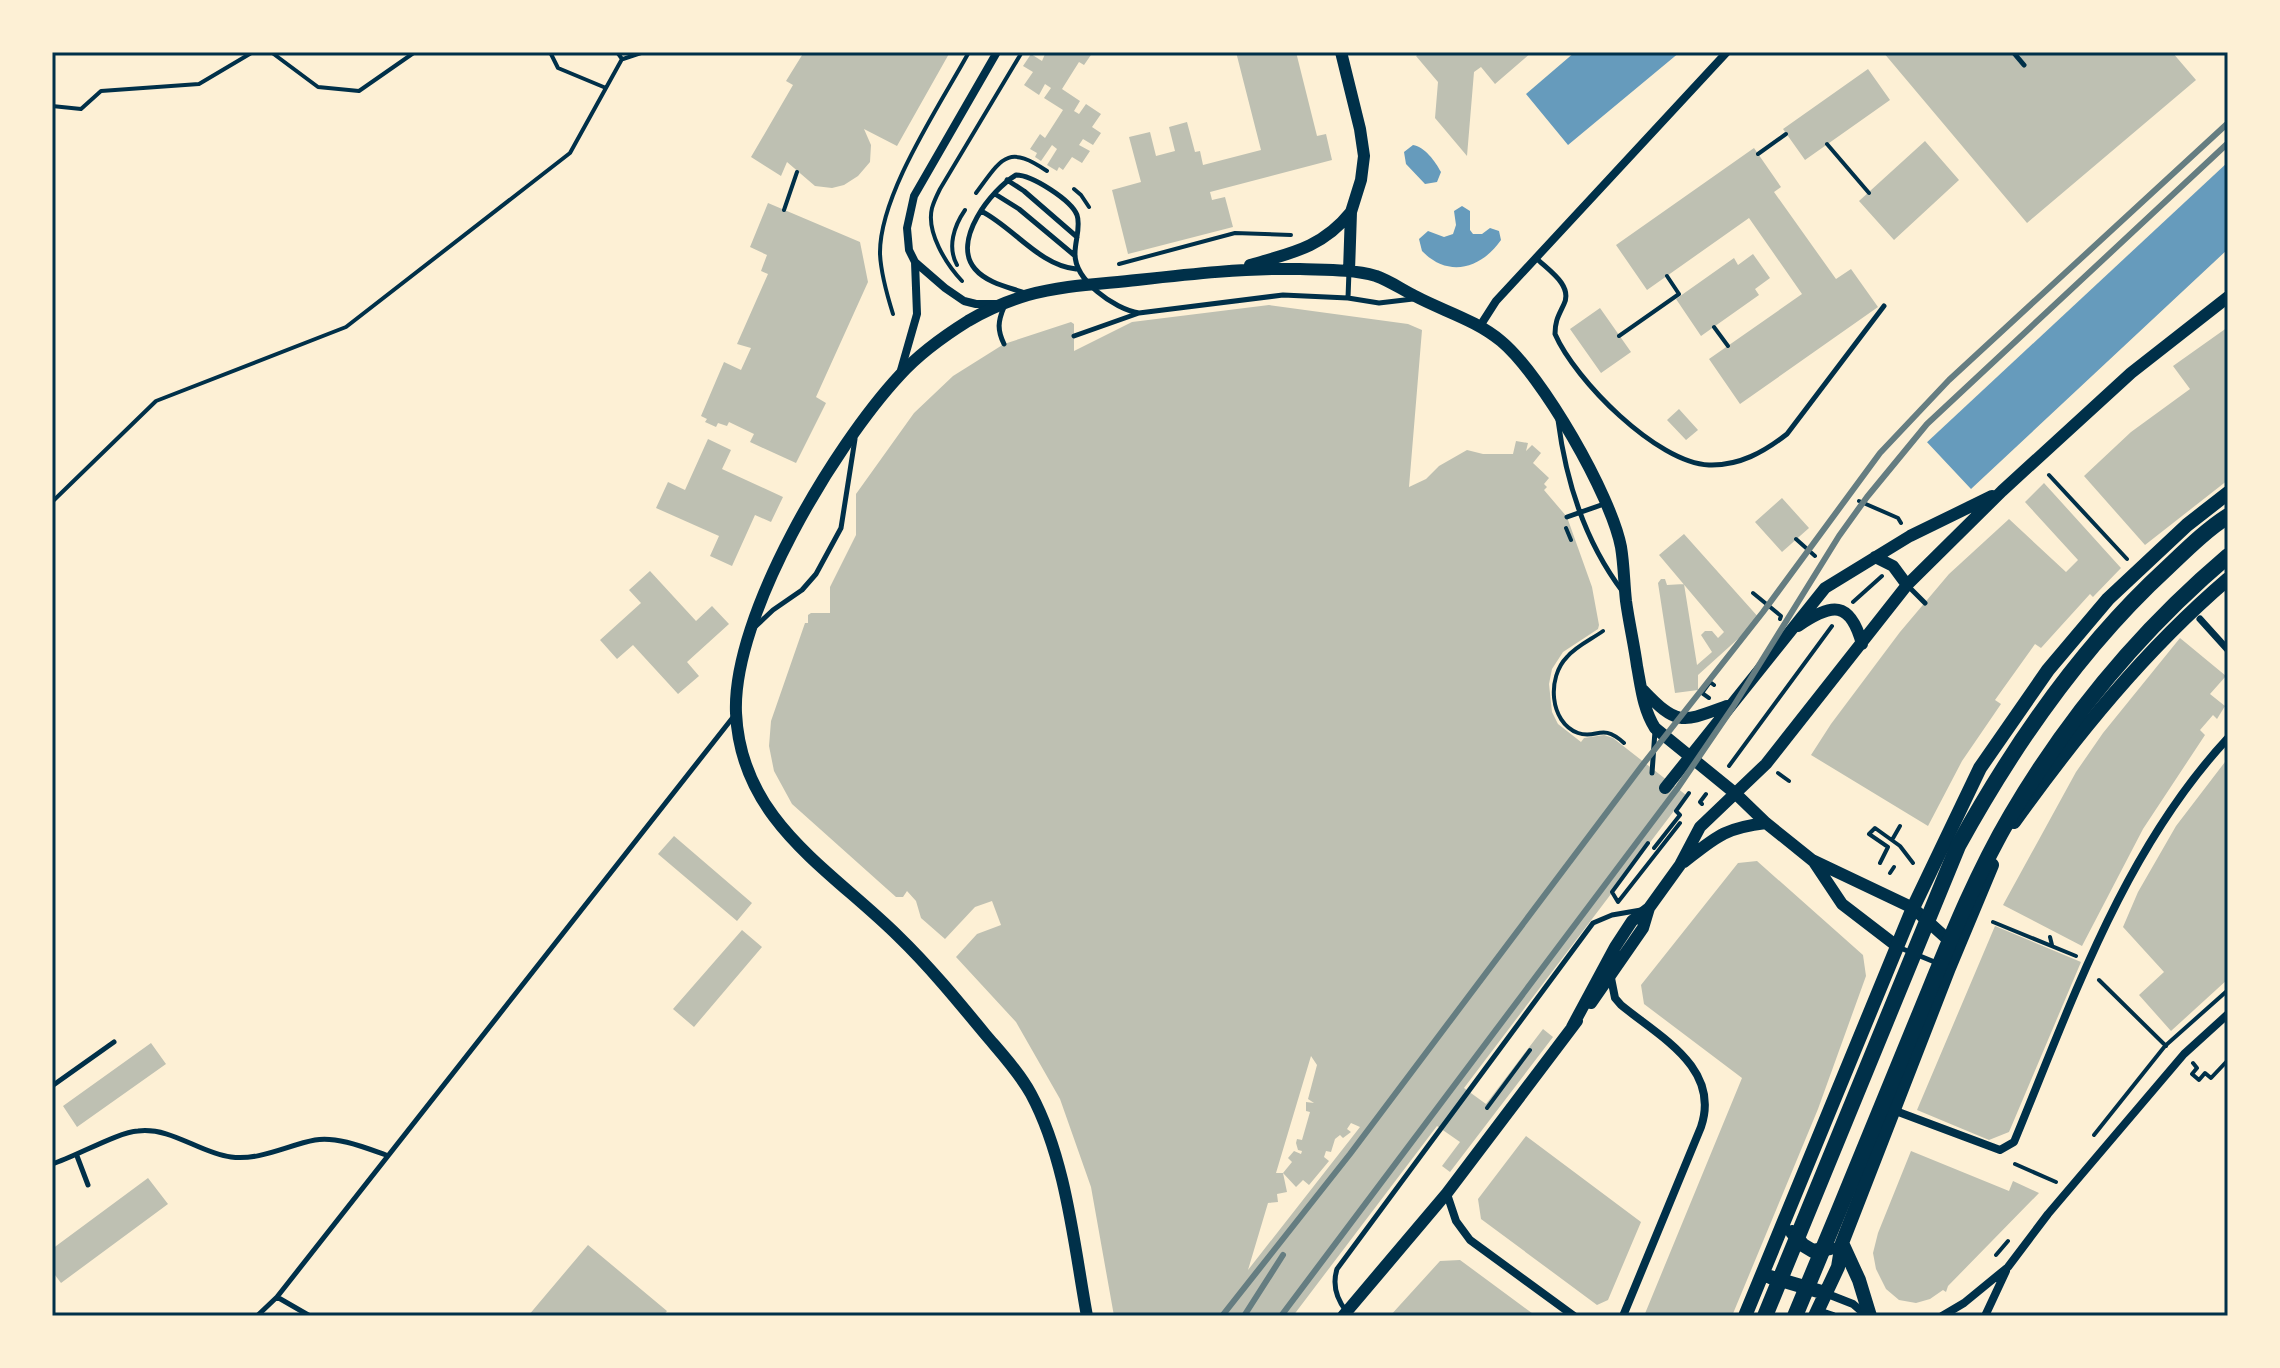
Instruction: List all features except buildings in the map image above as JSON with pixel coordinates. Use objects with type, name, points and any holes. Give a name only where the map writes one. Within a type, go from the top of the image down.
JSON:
[{"type":"highway","points":[[1765,1316],[1958,846],[1984,799],[2047,703],[2092,646],[2141,593],[2228,516]]},
{"type":"highway","points":[[1795,1316],[1950,939],[2011,815],[2075,720],[2114,669],[2165,614],[2228,556]]},
{"type":"main road","points":[[1745,1316],[1913,908],[1980,768],[2048,670],[2135,572],[2228,493]]},
{"type":"main road","points":[[1816,1313],[1838,1267],[1842,1243],[1957,948],[1995,857],[2015,821],[2126,680],[2193,610],[2228,579]]},
{"type":"main road","points":[[1785,1221],[1793,1235],[1813,1251],[1826,1250],[1842,1243]]},
{"type":"main road","points":[[1842,1243],[1859,1280],[1868,1316]]},
{"type":"main road","points":[[1761,1275],[1825,1293]]},
{"type":"street","points":[[900,375],[917,314],[915,262],[909,250],[907,228],[914,196],[997,52]]},
{"type":"street","points":[[1341,52],[1363,144],[1363,168],[1351,212],[1349,271]]},
{"type":"street","points":[[1480,326],[1496,301],[1727,52]]},
{"type":"street","points":[[1237,269],[1322,241],[1351,212]]},
{"type":"street","points":[[915,262],[964,301],[976,304],[1005,303]]},
{"type":"street","points":[[1087,1316],[1069,1217],[1051,1142],[1032,1096],[1015,1070],[934,973],[787,835],[767,810],[755,789],[745,760],[736,714],[737,676],[750,632],[785,549],[825,476],[857,428],[900,375],[922,354],[965,323],[1005,303],[1030,295],[1092,285],[1237,269],[1349,271],[1393,282],[1418,298],[1480,326],[1526,365],[1542,386],[1606,503],[1620,542],[1641,688],[1648,717],[1655,728],[1812,860],[1913,908],[1957,948]]},
{"type":"street","points":[[1572,1027],[1615,947],[1632,921],[1649,908],[1680,865],[1700,827],[1766,764],[1907,585],[2002,491],[2131,373],[2228,297]]},
{"type":"street","points":[[1665,788],[1825,588],[1910,536],[2002,491]]},
{"type":"street","points":[[1875,557],[1893,566],[1907,585]]},
{"type":"street","points":[[1788,632],[1818,612],[1831,608],[1849,614],[1862,644]]},
{"type":"street","points":[[2200,619],[2228,650]]},
{"type":"street","points":[[1641,688],[1670,715],[1683,720],[1730,705]]},
{"type":"street","points":[[1893,1110],[2000,1150],[2014,1142],[2110,916],[2142,856],[2180,798],[2228,738]]},
{"type":"street","points":[[1680,865],[1717,835],[1745,825],[1766,823]]},
{"type":"street","points":[[1812,860],[1842,904],[1898,947]]},
{"type":"street","points":[[1345,1314],[1447,1193],[1611,978],[1643,928],[1649,908]]},
{"type":"street","points":[[1611,978],[1615,998],[1697,1071],[1706,1098],[1701,1127],[1623,1316]]},
{"type":"street","points":[[1985,1316],[2008,1267],[2048,1214],[2184,1054],[2228,1014]]},
{"type":"street","points":[[1447,1193],[1456,1221],[1470,1240],[1574,1316]]},
{"type":"street","points":[[1942,1316],[1964,1303],[2008,1267]]},
{"type":"street","points":[[1825,1293],[1853,1304],[1868,1316]]},
{"type":"street","points":[[1816,1313],[1833,1316]]},
{"type":"lane","points":[[2013,52],[2024,65]]},
{"type":"lane","points":[[1030,295],[986,279],[969,260],[967,241],[981,211],[1007,180],[1023,175],[1056,194],[1077,213],[1076,269]]},
{"type":"lane","points":[[1007,180],[1077,237]]},
{"type":"lane","points":[[995,194],[1019,209],[1074,255]]},
{"type":"lane","points":[[981,211],[1006,225],[1055,265],[1076,269],[1115,306],[1139,313]]},
{"type":"lane","points":[[1536,258],[1564,285],[1566,300],[1558,313],[1555,334],[1583,377],[1601,398],[1664,450],[1699,464],[1732,463],[1752,457],[1787,434],[1884,306]]},
{"type":"lane","points":[[1348,298],[1349,271]]},
{"type":"lane","points":[[1074,336],[1139,313],[1283,295],[1348,298],[1379,303],[1418,298]]},
{"type":"lane","points":[[1004,344],[999,333],[999,320],[1005,303]]},
{"type":"lane","points":[[1558,416],[1566,471],[1596,553],[1626,596]]},
{"type":"lane","points":[[750,632],[773,610],[802,590],[816,574],[841,528],[857,428]]},
{"type":"lane","points":[[1567,517],[1606,503]]},
{"type":"lane","points":[[1907,585],[1925,603]]},
{"type":"lane","points":[[257,1316],[277,1297],[736,714]]},
{"type":"lane","points":[[1652,773],[1655,728]]},
{"type":"lane","points":[[1345,1314],[1334,1287],[1337,1269],[1584,933],[1603,918],[1649,908]]},
{"type":"lane","points":[[1898,947],[1949,968]]},
{"type":"lane","points":[[52,1086],[114,1042]]},
{"type":"lane","points":[[52,1164],[137,1131],[168,1134],[212,1154],[235,1158],[319,1139],[359,1146],[386,1155]]},
{"type":"lane","points":[[77,1156],[88,1185]]},
{"type":"lane","points":[[277,1297],[310,1316]]},
{"type":"path","points":[[52,106],[81,109],[101,91],[199,84],[253,52]]},
{"type":"path","points":[[271,52],[318,87],[359,91],[415,52]]},
{"type":"path","points":[[550,52],[558,68],[606,88]]},
{"type":"path","points":[[617,52],[622,59]]},
{"type":"path","points":[[52,502],[156,401],[346,327],[570,153],[622,59],[644,52]]},
{"type":"path","points":[[971,286],[952,271],[944,256],[933,233],[931,210],[940,189],[1022,52]]},
{"type":"path","points":[[1758,154],[1786,134]]},
{"type":"path","points":[[1827,144],[1869,193]]},
{"type":"path","points":[[784,210],[797,172]]},
{"type":"path","points":[[1619,336],[1680,295],[1667,276]]},
{"type":"path","points":[[1714,327],[1728,346]]},
{"type":"path","points":[[2049,475],[2131,564]]},
{"type":"path","points":[[1796,539],[1815,556]]},
{"type":"path","points":[[1753,593],[1781,616],[1778,622]]},
{"type":"path","points":[[1603,631],[1567,656],[1557,672],[1554,687],[1556,711],[1568,728],[1582,735],[1604,731],[1614,734],[1624,743]]},
{"type":"path","points":[[1710,699],[1702,693],[1712,684]]},
{"type":"path","points":[[1680,823],[1652,846],[1620,900],[1612,892],[1652,846],[1680,815],[1676,811],[1689,793]]},
{"type":"path","points":[[1700,802],[1706,794]]},
{"type":"path","points":[[1892,840],[1900,826]]},
{"type":"path","points":[[1880,863],[1888,847],[1869,834],[1875,828],[1900,846],[1913,863]]},
{"type":"path","points":[[1652,846],[1664,855]]},
{"type":"path","points":[[1890,873],[1894,867]]},
{"type":"path","points":[[1997,922],[2085,960]]},
{"type":"path","points":[[2050,937],[2052,945]]},
{"type":"path","points":[[2099,980],[2165,1046]]},
{"type":"path","points":[[1487,1108],[1530,1050]]},
{"type":"path","points":[[2197,1068],[2192,1074],[2199,1080],[2205,1073],[2211,1078],[2228,1060]]},
{"type":"path","points":[[2015,1164],[2057,1182]]},
{"type":"water","points":[[1575,52],[1680,52],[1568,145],[1526,94]]},
{"type":"water","points":[[1413,145],[1426,152],[1436,163],[1441,172],[1437,182],[1425,184],[1406,164],[1404,152]]},
{"type":"water","points":[[2228,157],[2228,249],[1971,489],[1925,440]]},
{"type":"water","points":[[1462,206],[1470,211],[1470,230],[1473,234],[1482,234],[1490,228],[1499,231],[1501,240],[1484,258],[1474,263],[1453,267],[1442,265],[1422,251],[1419,239],[1428,231],[1444,237],[1453,234],[1456,225],[1454,211]]},
{"type":"pier","points":[[2228,153],[2228,162],[1924,445],[1922,437]]},
{"type":"railway","points":[[1222,1316],[1350,1154],[1644,763],[1763,612],[1880,453],[1949,380],[2228,123]]},
{"type":"railway","points":[[1281,1316],[1677,789],[1867,497],[1927,424],[2228,143]]},
{"type":"railway","points":[[1244,1316],[1283,1255]]}]
